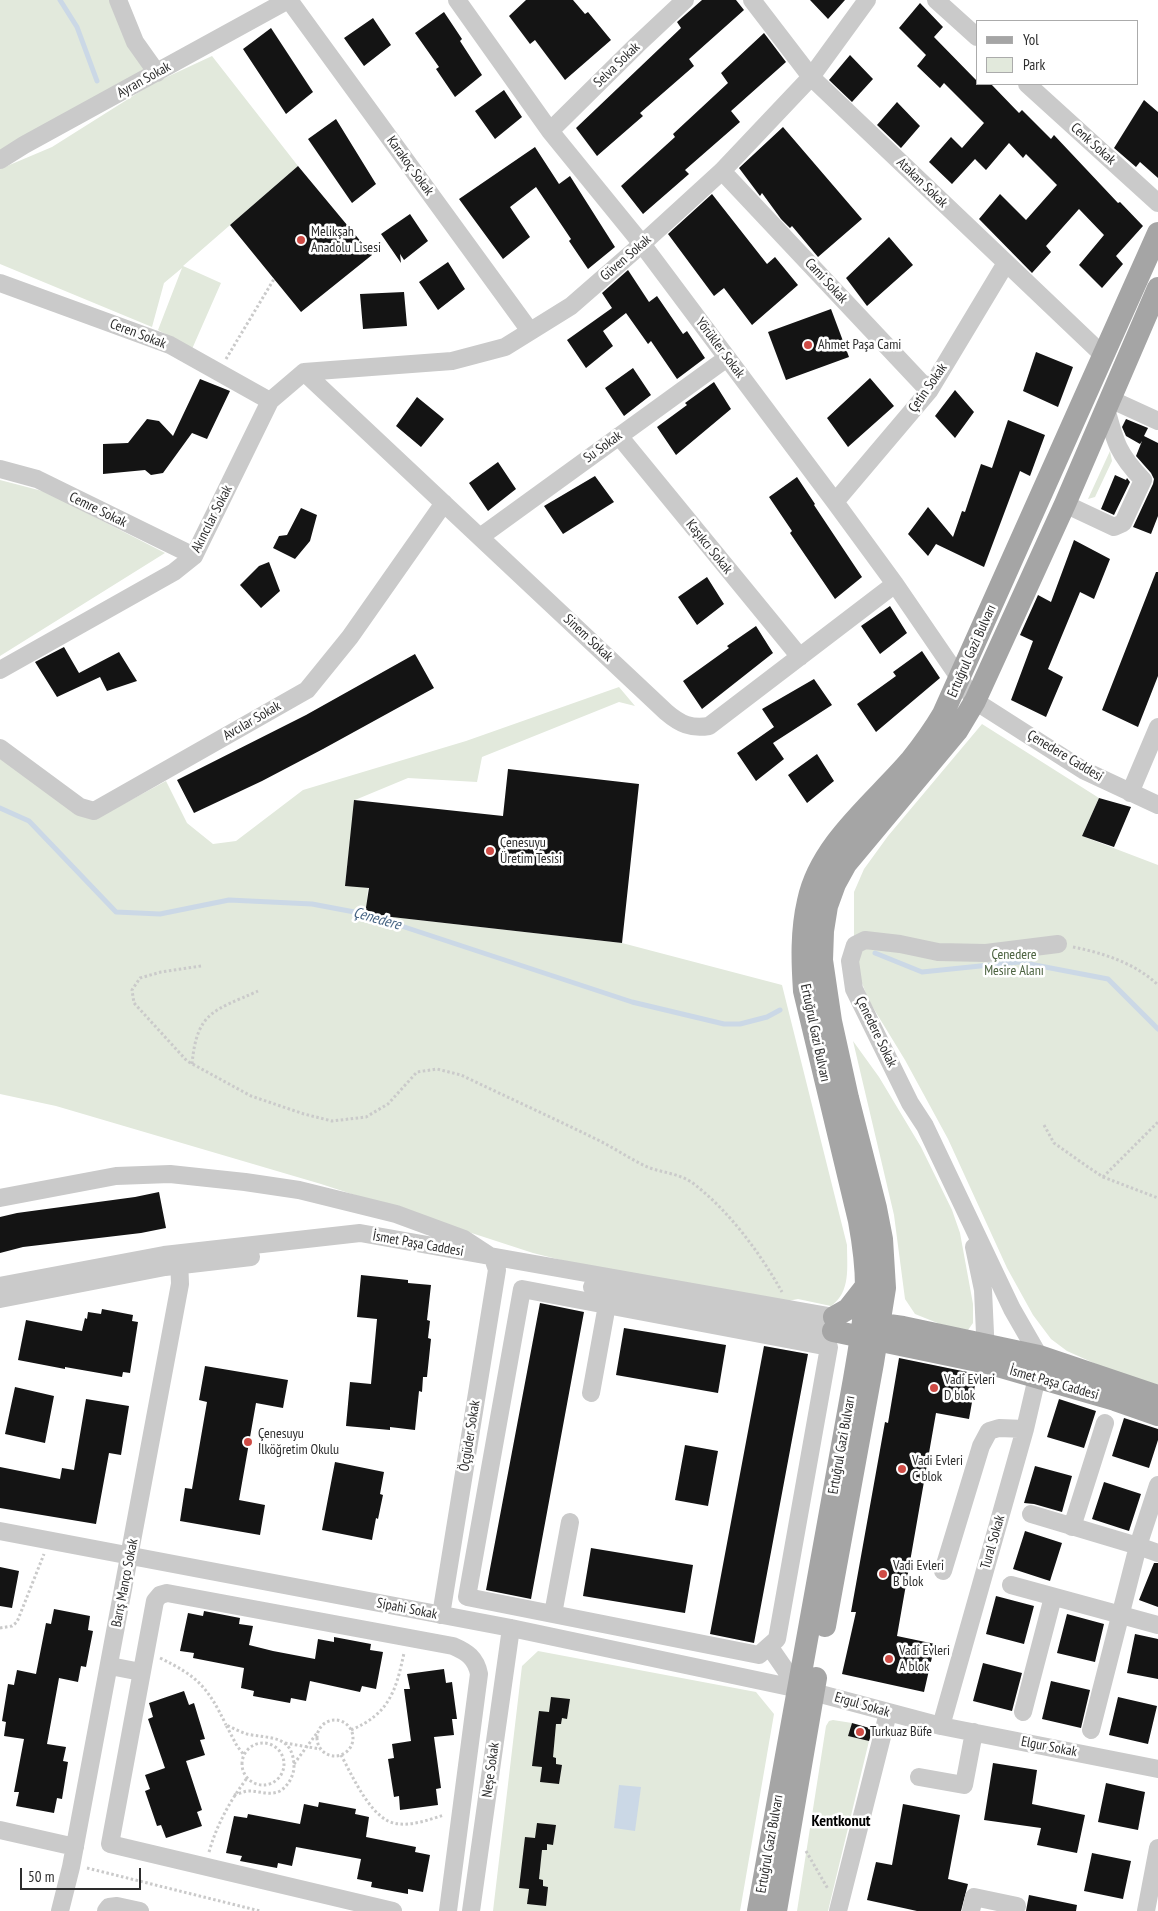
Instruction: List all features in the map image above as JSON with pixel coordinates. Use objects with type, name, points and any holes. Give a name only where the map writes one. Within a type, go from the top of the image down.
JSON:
[{"type":"main road","name":"Ertuğrul Gazi Bulvarı","points":[[758,1911],[806,1690],[862,1381],[880,1333],[875,1287],[864,1248],[804,991],[802,960],[805,919],[811,891],[825,860],[841,836],[929,737],[943,714],[1158,232]]},
{"type":"main road","name":"Ertuğrul Gazi Bulvarı","points":[[875,1287],[882,1239],[848,1098],[827,997],[822,960],[823,931],[827,906],[835,884],[846,864],[956,731],[975,700],[1065,504],[1158,288]]},
{"type":"main road","points":[[875,1287],[892,1310],[880,1333],[886,1352],[879,1363],[862,1381],[833,1324],[875,1287]]},
{"type":"main road","name":"İsmet Paşa Caddesi","points":[[833,1324],[986,1354],[1158,1396]]},
{"type":"main road","name":"İsmet Paşa Caddesi","points":[[1037,1367],[1115,1400],[1158,1415]]},
{"type":"main road","name":"Ertuğrul Gazi Bulvarı","points":[[776,1911],[791,1824],[806,1690]]},
{"type":"street","points":[[118,0],[135,42],[157,73]]},
{"type":"street","name":"Ayran Sokak","points":[[0,160],[289,0]]},
{"type":"street","name":"Karakoç Sokak","points":[[289,0],[530,331]]},
{"type":"street","name":"Yörükler Sokak","points":[[457,0],[550,131],[642,244],[835,502],[895,584],[975,700]]},
{"type":"street","name":"Selva Sokak","points":[[550,131],[685,0]]},
{"type":"street","name":"Atakan Sokak","points":[[752,0],[811,77],[1104,355]]},
{"type":"street","name":"Güven Sokak","points":[[304,372],[452,361],[505,347],[570,306],[722,171],[811,77],[867,0]]},
{"type":"street","points":[[936,0],[976,36]]},
{"type":"street","name":"Cenk Sokak","points":[[1028,85],[1158,203]]},
{"type":"street","name":"Cami Sokak","points":[[722,171],[930,391]]},
{"type":"street","name":"Çetin Sokak","points":[[835,502],[930,391],[1006,263]]},
{"type":"street","name":"Ceren Sokak","points":[[0,283],[170,345],[270,401]]},
{"type":"street","name":"Su Sokak","points":[[480,537],[727,358]]},
{"type":"street","name":"Akıncılar Sokak","points":[[0,670],[174,572],[194,556],[270,401],[304,372]]},
{"type":"street","name":"Sinem Sokak","points":[[304,372],[666,712],[678,722],[689,727],[709,726],[895,584]]},
{"type":"street","points":[[1108,404],[1158,421]]},
{"type":"street","points":[[1065,504],[1114,527],[1124,523],[1143,480],[1128,465],[1116,444],[1108,404]]},
{"type":"street","name":"Kaşıkcı Sokak","points":[[618,436],[800,657]]},
{"type":"street","name":"Cemre Sokak","points":[[0,470],[37,479],[194,556]]},
{"type":"street","name":"Avcılar Sokak","points":[[0,748],[80,807],[94,811],[307,690],[350,637],[444,503]]},
{"type":"street","name":"Çenedere Caddesi","points":[[975,700],[1083,770],[1158,805]]},
{"type":"street","points":[[1130,793],[1158,728]]},
{"type":"street","name":"Çenedere Sokak","points":[[1037,1367],[1012,1309],[924,1126],[910,1103],[854,989],[850,961],[855,945],[865,940],[900,944],[938,952],[986,953],[1058,944]]},
{"type":"street","points":[[0,1198],[116,1176],[170,1174],[206,1177],[299,1190],[396,1214],[464,1239],[495,1264]]},
{"type":"street","name":"Çenedere Sokak","points":[[969,1220],[983,1290],[986,1354]]},
{"type":"street","name":"İsmet Paşa Caddesi","points":[[0,1286],[179,1259],[358,1245],[495,1264],[792,1310],[833,1324]]},
{"type":"street","name":"İsmet Paşa Caddesi","points":[[0,1299],[179,1259]]},
{"type":"street","name":"Barış Manço Sokak","points":[[60,1911],[74,1856],[180,1284],[179,1259]]},
{"type":"street","name":"İsmet Paşa Caddesi","points":[[495,1264],[833,1324]]},
{"type":"street","name":"Öçgüder Sokak","points":[[440,1615],[495,1264]]},
{"type":"street","points":[[522,1289],[607,1305],[829,1347],[777,1639],[758,1655],[466,1597],[522,1289]]},
{"type":"street","points":[[591,1393],[607,1305]]},
{"type":"street","name":"Tural Sokak","points":[[941,1726],[1025,1429],[1037,1367]]},
{"type":"street","points":[[1072,1527],[1104,1423]]},
{"type":"street","points":[[943,1570],[981,1446],[989,1431],[999,1428],[1025,1429]]},
{"type":"street","points":[[1091,1730],[1138,1546],[1158,1485]]},
{"type":"street","points":[[1031,1514],[1138,1546],[1158,1554]]},
{"type":"street","points":[[553,1614],[570,1522]]},
{"type":"street","name":"Sipahi Sokak","points":[[0,1531],[511,1628],[806,1690]]},
{"type":"street","points":[[1011,1585],[1158,1625]]},
{"type":"street","points":[[393,1911],[110,1844],[154,1601],[160,1595],[167,1593],[453,1646],[472,1657],[477,1665],[479,1674],[448,1911]]},
{"type":"street","points":[[1023,1712],[1053,1596]]},
{"type":"street","name":"Neşe Sokak","points":[[471,1911],[511,1628]]},
{"type":"street","points":[[769,1646],[806,1690]]},
{"type":"street","points":[[110,1666],[141,1672]]},
{"type":"street","name":"Ergul Sokak","points":[[806,1690],[941,1726]]},
{"type":"street","points":[[838,1909],[888,1713]]},
{"type":"street","name":"Elgur Sokak","points":[[941,1726],[1158,1769]]},
{"type":"street","points":[[920,1777],[964,1786],[974,1732]]},
{"type":"street","points":[[0,1830],[74,1856]]},
{"type":"street","points":[[1146,1911],[1158,1848]]},
{"type":"street","points":[[971,1911],[974,1898],[1017,1906]]},
{"type":"street","points":[[106,1911],[109,1907],[117,1906],[140,1911]]},
{"type":"path","points":[[219,373],[274,279]]},
{"type":"path","points":[[201,966],[161,972],[140,978],[132,990],[134,1004],[165,1039],[192,1064],[252,1096],[304,1114],[332,1121],[366,1117],[388,1104],[417,1072],[437,1069],[461,1075],[600,1141],[646,1166],[680,1176],[693,1183],[710,1198],[766,1264],[792,1310]]},
{"type":"path","points":[[192,1064],[194,1043],[199,1029],[213,1012],[258,991]]},
{"type":"path","points":[[1103,1177],[1158,1122]]},
{"type":"path","points":[[1044,1124],[1054,1143],[1103,1177],[1158,1198]]},
{"type":"path","points":[[0,1628],[12,1626],[17,1622],[23,1611],[48,1541]]},
{"type":"path","points":[[351,1730],[374,1717],[390,1700],[400,1676],[407,1638]]},
{"type":"path","points":[[145,1651],[185,1671],[199,1681],[216,1704],[244,1755]]},
{"type":"path","points":[[226,1725],[240,1731],[269,1736],[284,1742],[307,1747],[321,1750],[330,1756],[342,1755],[346,1752],[352,1742],[351,1730],[347,1725],[336,1720],[325,1723],[317,1733],[307,1747],[294,1764]]},
{"type":"path","points":[[317,1733],[318,1744],[321,1750]]},
{"type":"path","points":[[234,1795],[247,1791],[266,1793],[280,1791],[294,1773],[294,1764],[289,1748],[284,1742]]},
{"type":"path","points":[[266,1743],[278,1749],[284,1762],[282,1775],[272,1784],[258,1785],[247,1778],[242,1765],[244,1755],[252,1746],[266,1743]]},
{"type":"path","points":[[342,1755],[366,1799],[379,1814],[389,1821],[398,1823],[425,1821],[462,1809]]},
{"type":"path","points":[[205,1867],[218,1824],[234,1795],[247,1778]]},
{"type":"path","points":[[791,1824],[838,1909]]},
{"type":"path","points":[[74,1856],[260,1911]]},
{"type":"green space","points":[[0,0],[118,0],[157,73],[0,160]]},
{"type":"green space","points":[[212,56],[298,166],[183,266],[221,283],[192,349],[158,330],[182,268],[164,283],[152,327],[0,264],[0,169],[52,147],[152,84]]},
{"type":"green space","points":[[1110,451],[1112,461],[1095,497],[1088,499]]},
{"type":"green space","points":[[0,480],[46,492],[165,553],[0,656]]},
{"type":"green space","points":[[619,687],[635,706],[619,702],[482,757],[477,782],[408,778],[355,800],[345,885],[368,888],[366,914],[622,943],[782,985],[847,1245],[845,1286],[842,1294],[831,1306],[798,1299],[777,1303],[617,1274],[533,1253],[321,1184],[56,1106],[0,1094],[0,758],[103,815],[166,781],[187,823],[213,844],[236,841],[303,790],[466,741]]},
{"type":"green space","name":"Çenedere Mesire Alanı","points":[[982,724],[1099,798],[1082,836],[1158,865],[1158,1388],[1067,1351],[1051,1339],[1033,1315],[1007,1268],[948,1139],[905,1060],[869,1001],[858,973],[854,937],[854,892],[864,869],[888,836]]},
{"type":"green space","points":[[853,1041],[879,1077],[921,1147],[952,1210],[960,1233],[973,1304],[973,1323],[968,1330],[945,1326],[915,1314],[905,1299],[894,1215]]},
{"type":"green space","points":[[538,1651],[756,1692],[774,1714],[740,1911],[493,1911],[522,1666]]},
{"type":"green space","points":[[829,1721],[852,1723],[849,1736],[869,1741],[828,1911],[797,1911],[826,1726]]},
{"type":"water","points":[[619,1785],[641,1787],[635,1831],[614,1828]]},
{"type":"building","points":[[526,0],[573,0],[585,14],[588,12],[611,40],[565,80],[535,40],[530,44],[509,16]]},
{"type":"building","points":[[702,0],[736,0],[744,10],[689,59],[694,66],[640,113],[643,116],[597,156],[576,128],[681,28],[677,22]]},
{"type":"building","points":[[810,0],[845,0],[828,19]]},
{"type":"building","points":[[920,3],[943,27],[934,37],[976,80],[976,85],[992,85],[1019,113],[1022,110],[1051,139],[1054,135],[1118,203],[1120,202],[1143,226],[1116,256],[1123,264],[1102,288],[1079,265],[1104,235],[1079,209],[1046,246],[1051,252],[1032,273],[979,219],[1000,194],[1026,220],[1057,185],[1026,154],[1023,158],[1009,143],[986,170],[975,159],[952,184],[929,162],[951,137],[962,148],[984,123],[944,83],[940,88],[917,66],[926,55],[899,28]]},
{"type":"building","points":[[444,12],[482,75],[455,97],[436,69],[439,67],[415,33]]},
{"type":"building","points":[[373,18],[391,45],[364,66],[344,38]]},
{"type":"building","points":[[271,28],[313,92],[286,114],[243,49]]},
{"type":"building","points":[[764,33],[786,62],[731,111],[740,122],[685,170],[689,174],[643,214],[621,186],[675,137],[673,134],[728,83],[721,73]]},
{"type":"building","points":[[850,55],[873,79],[852,102],[829,80]]},
{"type":"building","points":[[504,90],[522,117],[495,139],[475,111]]},
{"type":"building","points":[[1144,100],[1158,112],[1158,178],[1140,162],[1136,167],[1114,148]]},
{"type":"building","points":[[897,102],[920,126],[901,148],[877,125]]},
{"type":"building","points":[[336,119],[376,184],[352,203],[308,139]]},
{"type":"building","points":[[783,127],[862,219],[818,257],[792,226],[790,228],[781,219],[762,193],[760,196],[739,168]]},
{"type":"building","points":[[535,147],[559,184],[570,176],[615,247],[588,269],[569,241],[571,239],[536,187],[510,207],[530,237],[503,259],[459,199]]},
{"type":"building","name":"Melikşah Anadolu Lisesi","points":[[298,166],[372,255],[301,312],[230,225]]},
{"type":"building","points":[[712,194],[767,264],[775,257],[798,285],[752,325],[724,288],[714,296],[668,234]]},
{"type":"building","points":[[410,214],[428,241],[404,260],[400,254],[401,263],[381,234]]},
{"type":"building","points":[[889,237],[913,265],[867,306],[846,278]]},
{"type":"building","points":[[448,262],[465,289],[438,310],[419,282]]},
{"type":"building","points":[[628,270],[649,302],[657,296],[683,334],[687,331],[705,358],[677,379],[651,341],[648,344],[626,313],[603,331],[613,346],[586,368],[567,340],[612,308],[602,293]]},
{"type":"building","points":[[404,292],[407,326],[363,329],[360,294]]},
{"type":"building","name":"Ahmet Paşa Cami","points":[[831,309],[849,357],[786,380],[768,332]]},
{"type":"building","points":[[1036,352],[1073,367],[1058,407],[1023,391]]},
{"type":"building","points":[[633,368],[651,395],[624,416],[605,388]]},
{"type":"building","points":[[870,378],[894,406],[848,447],[827,418]]},
{"type":"building","points":[[200,379],[230,391],[207,439],[192,433],[163,473],[151,475],[145,470],[103,474],[103,444],[128,443],[147,419],[159,421],[173,436]]},
{"type":"building","points":[[714,382],[731,409],[676,455],[657,427]]},
{"type":"building","points":[[955,390],[974,412],[955,438],[935,416]]},
{"type":"building","points":[[417,397],[444,419],[421,447],[396,426]]},
{"type":"building","points":[[1126,419],[1148,428],[1144,436],[1158,443],[1158,516],[1151,534],[1133,527],[1154,479],[1136,456],[1142,441],[1140,444],[1126,436],[1122,427]]},
{"type":"building","points":[[1008,420],[1045,435],[1030,476],[1020,471],[984,567],[936,544],[928,556],[908,534],[928,507],[953,537],[962,511],[965,512],[981,464],[992,468]]},
{"type":"building","points":[[498,462],[516,489],[488,511],[469,483]]},
{"type":"building","points":[[1115,475],[1126,480],[1127,478],[1130,482],[1114,515],[1101,509]]},
{"type":"building","points":[[595,476],[614,502],[563,534],[544,506]]},
{"type":"building","points":[[797,477],[862,577],[835,599],[790,533],[792,531],[769,497]]},
{"type":"building","points":[[301,508],[317,515],[310,541],[295,559],[273,548],[279,536],[287,535]]},
{"type":"building","points":[[1074,540],[1110,559],[1094,599],[1080,592],[1048,669],[1063,677],[1046,717],[1011,700],[1033,641],[1020,635],[1038,595],[1051,602]]},
{"type":"building","points":[[269,562],[280,591],[261,608],[240,585],[259,566]]},
{"type":"building","points":[[1156,572],[1158,572],[1158,676],[1138,727],[1102,710]]},
{"type":"building","points":[[707,577],[724,604],[697,625],[678,597]]},
{"type":"building","points":[[890,606],[907,633],[880,654],[861,626]]},
{"type":"building","points":[[756,626],[773,653],[702,709],[683,681]]},
{"type":"building","points":[[64,647],[79,673],[119,652],[137,681],[107,691],[100,677],[57,697],[35,662]]},
{"type":"building","points":[[922,651],[940,678],[876,732],[857,704],[896,676],[893,672]]},
{"type":"building","points":[[415,654],[434,688],[262,781],[194,813],[177,780],[306,715]]},
{"type":"building","points":[[814,679],[832,705],[773,743],[784,759],[756,781],[737,753],[774,727],[762,709]]},
{"type":"building","points":[[817,754],[834,781],[807,803],[788,775]]},
{"type":"building","name":"Çenesuyu Üretim Tesisi","points":[[508,769],[639,784],[622,943],[365,914],[369,888],[345,886],[354,800],[503,816]]},
{"type":"building","points":[[1099,798],[1131,807],[1114,847],[1082,836]]},
{"type":"building","points":[[159,1192],[166,1228],[141,1233],[23,1247],[0,1253],[0,1217]]},
{"type":"building","points":[[361,1275],[408,1280],[408,1283],[431,1285],[427,1320],[430,1321],[428,1338],[431,1339],[427,1377],[423,1377],[422,1392],[419,1391],[415,1430],[390,1427],[390,1430],[346,1426],[350,1382],[371,1384],[377,1319],[357,1317]]},
{"type":"building","points":[[540,1303],[584,1312],[531,1599],[486,1590]]},
{"type":"building","points":[[102,1309],[133,1315],[132,1321],[138,1322],[130,1373],[123,1372],[122,1377],[18,1360],[26,1320],[82,1331],[88,1312],[101,1314]]},
{"type":"building","points":[[624,1328],[726,1345],[718,1393],[616,1375]]},
{"type":"building","points":[[764,1346],[808,1354],[754,1643],[710,1634]]},
{"type":"building","points":[[899,1358],[977,1374],[969,1419],[936,1413],[897,1636],[935,1644],[924,1692],[842,1674],[856,1612],[851,1612],[885,1422],[888,1423]]},
{"type":"building","points":[[205,1366],[288,1380],[283,1408],[256,1403],[239,1500],[265,1505],[260,1535],[180,1521],[185,1488],[192,1489],[207,1402],[199,1400]]},
{"type":"building","points":[[15,1387],[54,1396],[45,1443],[5,1434]]},
{"type":"building","points":[[86,1399],[129,1406],[121,1455],[109,1453],[96,1524],[0,1508],[0,1467],[60,1479],[62,1468],[74,1470]]},
{"type":"building","points":[[1059,1399],[1096,1411],[1084,1448],[1047,1437]]},
{"type":"building","points":[[1124,1418],[1158,1429],[1158,1440],[1149,1468],[1112,1456]]},
{"type":"building","points":[[685,1445],[718,1451],[708,1506],[675,1500]]},
{"type":"building","points":[[335,1462],[384,1472],[380,1494],[383,1495],[372,1540],[322,1530]]},
{"type":"building","points":[[1035,1466],[1072,1476],[1062,1512],[1024,1503]]},
{"type":"building","points":[[1104,1482],[1141,1494],[1129,1531],[1092,1519]]},
{"type":"building","points":[[1025,1531],[1062,1543],[1050,1581],[1013,1569]]},
{"type":"building","points":[[591,1548],[693,1565],[685,1613],[583,1596]]},
{"type":"building","points":[[1154,1563],[1158,1563],[1158,1607],[1139,1600]]},
{"type":"building","points":[[0,1567],[19,1571],[12,1608],[0,1606]]},
{"type":"building","points":[[996,1596],[1034,1606],[1024,1644],[986,1634]]},
{"type":"building","points":[[54,1609],[90,1616],[88,1630],[93,1631],[86,1667],[81,1666],[78,1682],[59,1678],[47,1744],[66,1747],[63,1761],[68,1762],[62,1799],[57,1798],[54,1813],[16,1806],[19,1792],[14,1792],[24,1739],[4,1736],[6,1722],[2,1721],[8,1684],[14,1685],[17,1670],[36,1674],[46,1623],[51,1624]]},
{"type":"building","points":[[204,1611],[240,1618],[239,1624],[253,1626],[249,1645],[273,1651],[315,1659],[318,1639],[334,1642],[334,1637],[371,1644],[370,1650],[383,1652],[376,1689],[362,1686],[360,1692],[310,1681],[306,1701],[291,1698],[290,1703],[253,1696],[254,1691],[241,1688],[244,1668],[193,1658],[194,1653],[180,1651],[188,1613],[203,1616]]},
{"type":"building","points":[[1067,1614],[1104,1624],[1095,1662],[1057,1653]]},
{"type":"building","points":[[1135,1634],[1158,1639],[1158,1679],[1127,1673]]},
{"type":"building","points":[[983,1663],[1022,1673],[1012,1711],[973,1701]]},
{"type":"building","points":[[444,1669],[446,1683],[452,1682],[457,1719],[452,1719],[454,1735],[434,1737],[441,1788],[436,1789],[438,1805],[400,1810],[399,1796],[394,1797],[388,1759],[394,1758],[392,1744],[411,1741],[404,1689],[410,1689],[407,1674]]},
{"type":"building","points":[[1051,1681],[1090,1690],[1081,1728],[1042,1719]]},
{"type":"building","points":[[184,1691],[189,1705],[194,1703],[205,1739],[200,1740],[205,1755],[186,1761],[202,1810],[197,1812],[202,1826],[166,1838],[161,1825],[157,1826],[145,1791],[150,1789],[145,1775],[165,1768],[148,1719],[153,1717],[149,1703]]},
{"type":"building","points":[[551,1697],[570,1699],[567,1719],[562,1718],[561,1724],[556,1724],[553,1757],[556,1758],[556,1764],[562,1765],[559,1784],[540,1782],[542,1767],[532,1766],[539,1711],[549,1712]]},
{"type":"building","points":[[1118,1697],[1157,1706],[1148,1744],[1109,1735]]},
{"type":"building","name":"Turkuaz Büfe","points":[[852,1723],[873,1729],[869,1741],[848,1736]]},
{"type":"building","points":[[993,1763],[1037,1770],[1032,1804],[1085,1815],[1077,1853],[1037,1845],[1041,1828],[984,1820]]},
{"type":"building","points":[[1106,1783],[1145,1792],[1138,1830],[1098,1822]]},
{"type":"building","points":[[319,1802],[356,1809],[355,1814],[369,1817],[366,1837],[416,1847],[415,1852],[430,1855],[423,1892],[408,1889],[408,1894],[371,1887],[372,1882],[357,1879],[361,1859],[296,1847],[292,1866],[278,1863],[277,1868],[240,1861],[242,1856],[226,1853],[234,1816],[247,1818],[248,1814],[300,1824],[304,1804],[318,1807]]},
{"type":"building","points":[[903,1804],[960,1815],[948,1879],[968,1884],[961,1911],[917,1911],[867,1900],[876,1862],[892,1865]]},
{"type":"building","points":[[537,1823],[556,1825],[553,1845],[547,1844],[547,1850],[542,1850],[539,1879],[543,1880],[543,1886],[548,1887],[546,1906],[527,1904],[529,1889],[519,1888],[525,1837],[535,1838]]},
{"type":"building","points":[[1092,1853],[1131,1861],[1123,1899],[1084,1891]]},
{"type":"building","points":[[1029,1895],[1077,1905],[1076,1911],[1026,1911]]},
{"type":"waterway","points":[[60,0],[77,27],[97,81]]},
{"type":"waterway","name":"Çenedere","points":[[0,808],[29,821],[116,912],[160,914],[229,900],[312,904],[365,914],[632,1002],[724,1024],[740,1024],[767,1017],[780,1010]]},
{"type":"waterway","points":[[875,953],[922,972],[1019,962],[1108,979],[1158,1029]]},
{"type":"place","name":"Melikşah Anadolu Lisesi","points":[[301,240]]},
{"type":"place","name":"Ahmet Paşa Cami","points":[[808,345]]},
{"type":"place","name":"Çenesuyu Üretim Tesisi","points":[[490,851]]},
{"type":"place","name":"Vadi Evleri D blok","points":[[934,1388]]},
{"type":"place","name":"Çenesuyu İlköğretim Okulu","points":[[248,1442]]},
{"type":"place","name":"Vadi Evleri C blok","points":[[902,1469]]},
{"type":"place","name":"Vadi Evleri B blok","points":[[883,1574]]},
{"type":"place","name":"Vadi Evleri A blok","points":[[889,1659]]},
{"type":"place","name":"Turkuaz Büfe","points":[[860,1732]]},
{"type":"district","name":"Kentkonut","points":[[841,1821]]}]
